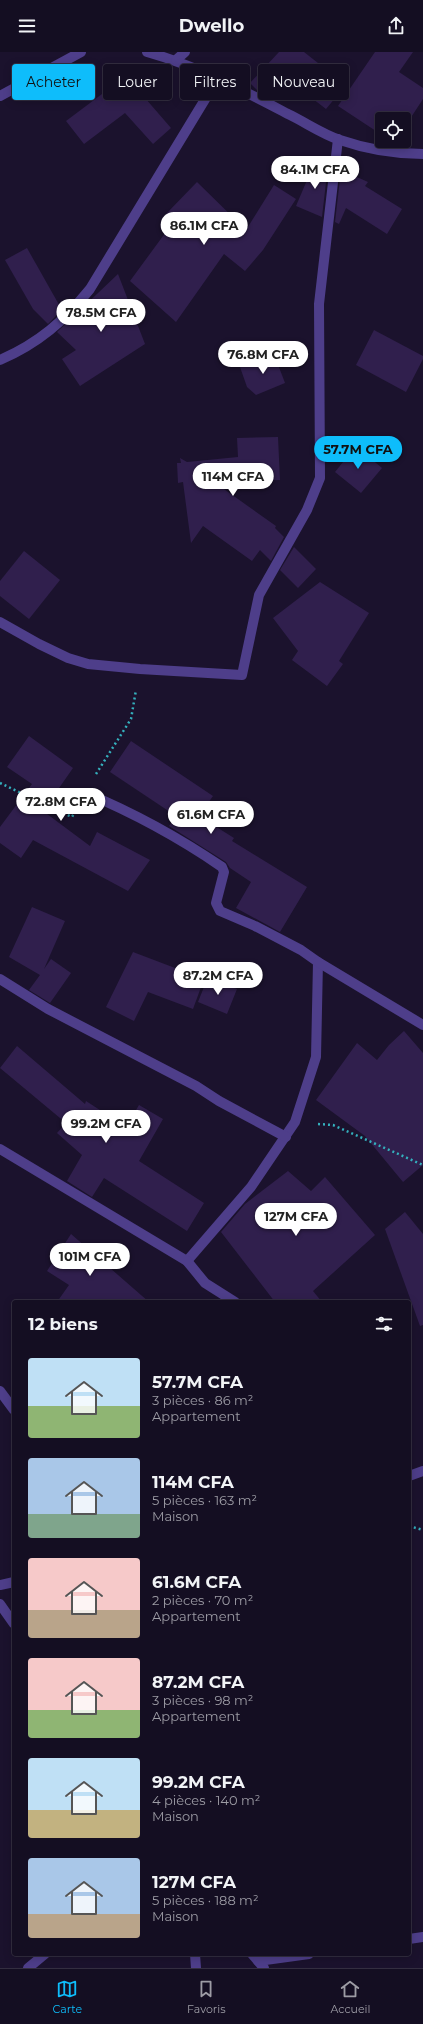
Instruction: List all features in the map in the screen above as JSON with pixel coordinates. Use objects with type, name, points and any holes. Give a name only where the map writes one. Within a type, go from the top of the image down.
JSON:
[{"type":"street","points":[[0,96],[81,52]]},
{"type":"street","points":[[146,52],[185,64]]},
{"type":"street","points":[[176,60],[185,52]]},
{"type":"street","points":[[250,95],[338,140],[370,148],[407,154],[423,154]]},
{"type":"street","points":[[0,360],[20,351],[49,332],[71,312],[90,289],[205,100]]},
{"type":"street","points":[[0,622],[68,658],[88,664],[140,669],[242,675],[259,595],[315,494],[320,478],[320,289],[338,140]]},
{"type":"street","points":[[86,793],[145,819],[222,866],[224,872],[216,903],[220,911],[255,926],[301,950],[318,962],[423,1025]]},
{"type":"street","points":[[187,1261],[251,1187],[295,1122],[316,1056],[318,962]]},
{"type":"street","points":[[0,979],[48,1009],[196,1086],[219,1102],[286,1137]]},
{"type":"street","points":[[0,1149],[187,1261],[205,1283],[232,1300]]},
{"type":"street","points":[[0,1391],[12,1407]]},
{"type":"street","points":[[411,1475],[423,1471]]},
{"type":"street","points":[[0,1585],[12,1582]]},
{"type":"street","points":[[0,1604],[12,1621]]},
{"type":"street","points":[[411,1939],[423,1937]]},
{"type":"street","points":[[28,1968],[43,1956]]},
{"type":"street","points":[[195,1956],[196,1968]]},
{"type":"street","points":[[258,1961],[294,1956]]},
{"type":"path","points":[[0,783],[72,817],[131,719],[140,669]]},
{"type":"path","points":[[295,1122],[333,1125],[423,1166]]},
{"type":"path","points":[[411,1527],[423,1530]]},
{"type":"building","points":[[279,52],[304,52],[319,64],[268,64]]},
{"type":"building","points":[[375,52],[413,52],[399,72],[423,88],[423,99],[411,117],[411,112],[375,112],[375,130],[338,106],[342,100],[349,100],[349,90]]},
{"type":"building","points":[[258,74],[258,91],[250,83]]},
{"type":"building","points":[[103,93],[103,100],[147,100],[171,128],[153,144],[125,113],[84,144],[66,121]]},
{"type":"building","points":[[314,100],[334,100],[326,109]]},
{"type":"building","points":[[316,159],[328,165],[322,217],[296,206]]},
{"type":"building","points":[[341,170],[368,182],[365,186],[402,209],[387,234],[346,208],[339,224],[335,222]]},
{"type":"building","points":[[197,182],[246,230],[274,185],[296,199],[263,250],[245,271],[224,254],[176,322],[130,281],[174,221],[166,214]]},
{"type":"building","points":[[27,248],[62,310],[48,324],[33,309],[5,260]]},
{"type":"building","points":[[118,274],[145,344],[80,386],[62,359],[76,350],[57,332]]},
{"type":"building","points":[[374,330],[423,356],[423,359],[406,392],[356,365]]},
{"type":"building","points":[[274,354],[285,383],[256,395],[247,387],[240,367]]},
{"type":"building","points":[[278,437],[280,480],[214,482],[276,526],[275,528],[284,537],[271,561],[260,550],[252,561],[203,526],[191,543],[183,482],[178,483],[177,463],[181,463],[180,458],[187,462],[238,457],[237,438]]},
{"type":"building","points":[[356,446],[382,468],[361,493],[335,472]]},
{"type":"building","points":[[294,547],[316,569],[298,588],[280,570]]},
{"type":"building","points":[[24,551],[60,580],[29,619],[0,596],[0,581]]},
{"type":"building","points":[[320,582],[369,613],[339,661],[343,664],[327,686],[292,660],[298,651],[273,618]]},
{"type":"building","points":[[29,736],[73,768],[43,811],[90,846],[97,832],[150,860],[128,891],[33,840],[21,858],[0,843],[0,827],[32,784],[7,767]]},
{"type":"building","points":[[131,741],[213,796],[199,816],[234,838],[232,841],[307,887],[280,932],[236,908],[251,882],[230,868],[226,862],[169,826],[176,816],[110,772]]},
{"type":"building","points":[[32,907],[65,921],[44,969],[51,959],[71,973],[50,1003],[29,990],[40,975],[9,957]]},
{"type":"building","points":[[133,952],[204,979],[193,1009],[148,992],[134,1021],[106,1007]]},
{"type":"building","points":[[208,977],[237,989],[227,1014],[198,1002]]},
{"type":"building","points":[[404,1031],[423,1053],[423,1165],[403,1182],[365,1136],[316,1100],[357,1043],[377,1060],[389,1045]]},
{"type":"building","points":[[17,1046],[85,1104],[86,1101],[126,1127],[139,1105],[163,1119],[139,1161],[204,1203],[187,1231],[104,1178],[92,1197],[67,1181],[82,1155],[57,1133],[66,1123],[0,1068]]},
{"type":"building","points":[[288,1171],[311,1191],[325,1177],[375,1235],[313,1291],[320,1300],[273,1300],[221,1232],[245,1204]]},
{"type":"building","points":[[405,1212],[423,1234],[423,1325],[420,1326],[385,1229]]},
{"type":"building","points":[[71,1234],[147,1300],[58,1300],[69,1285],[47,1271]]}]
